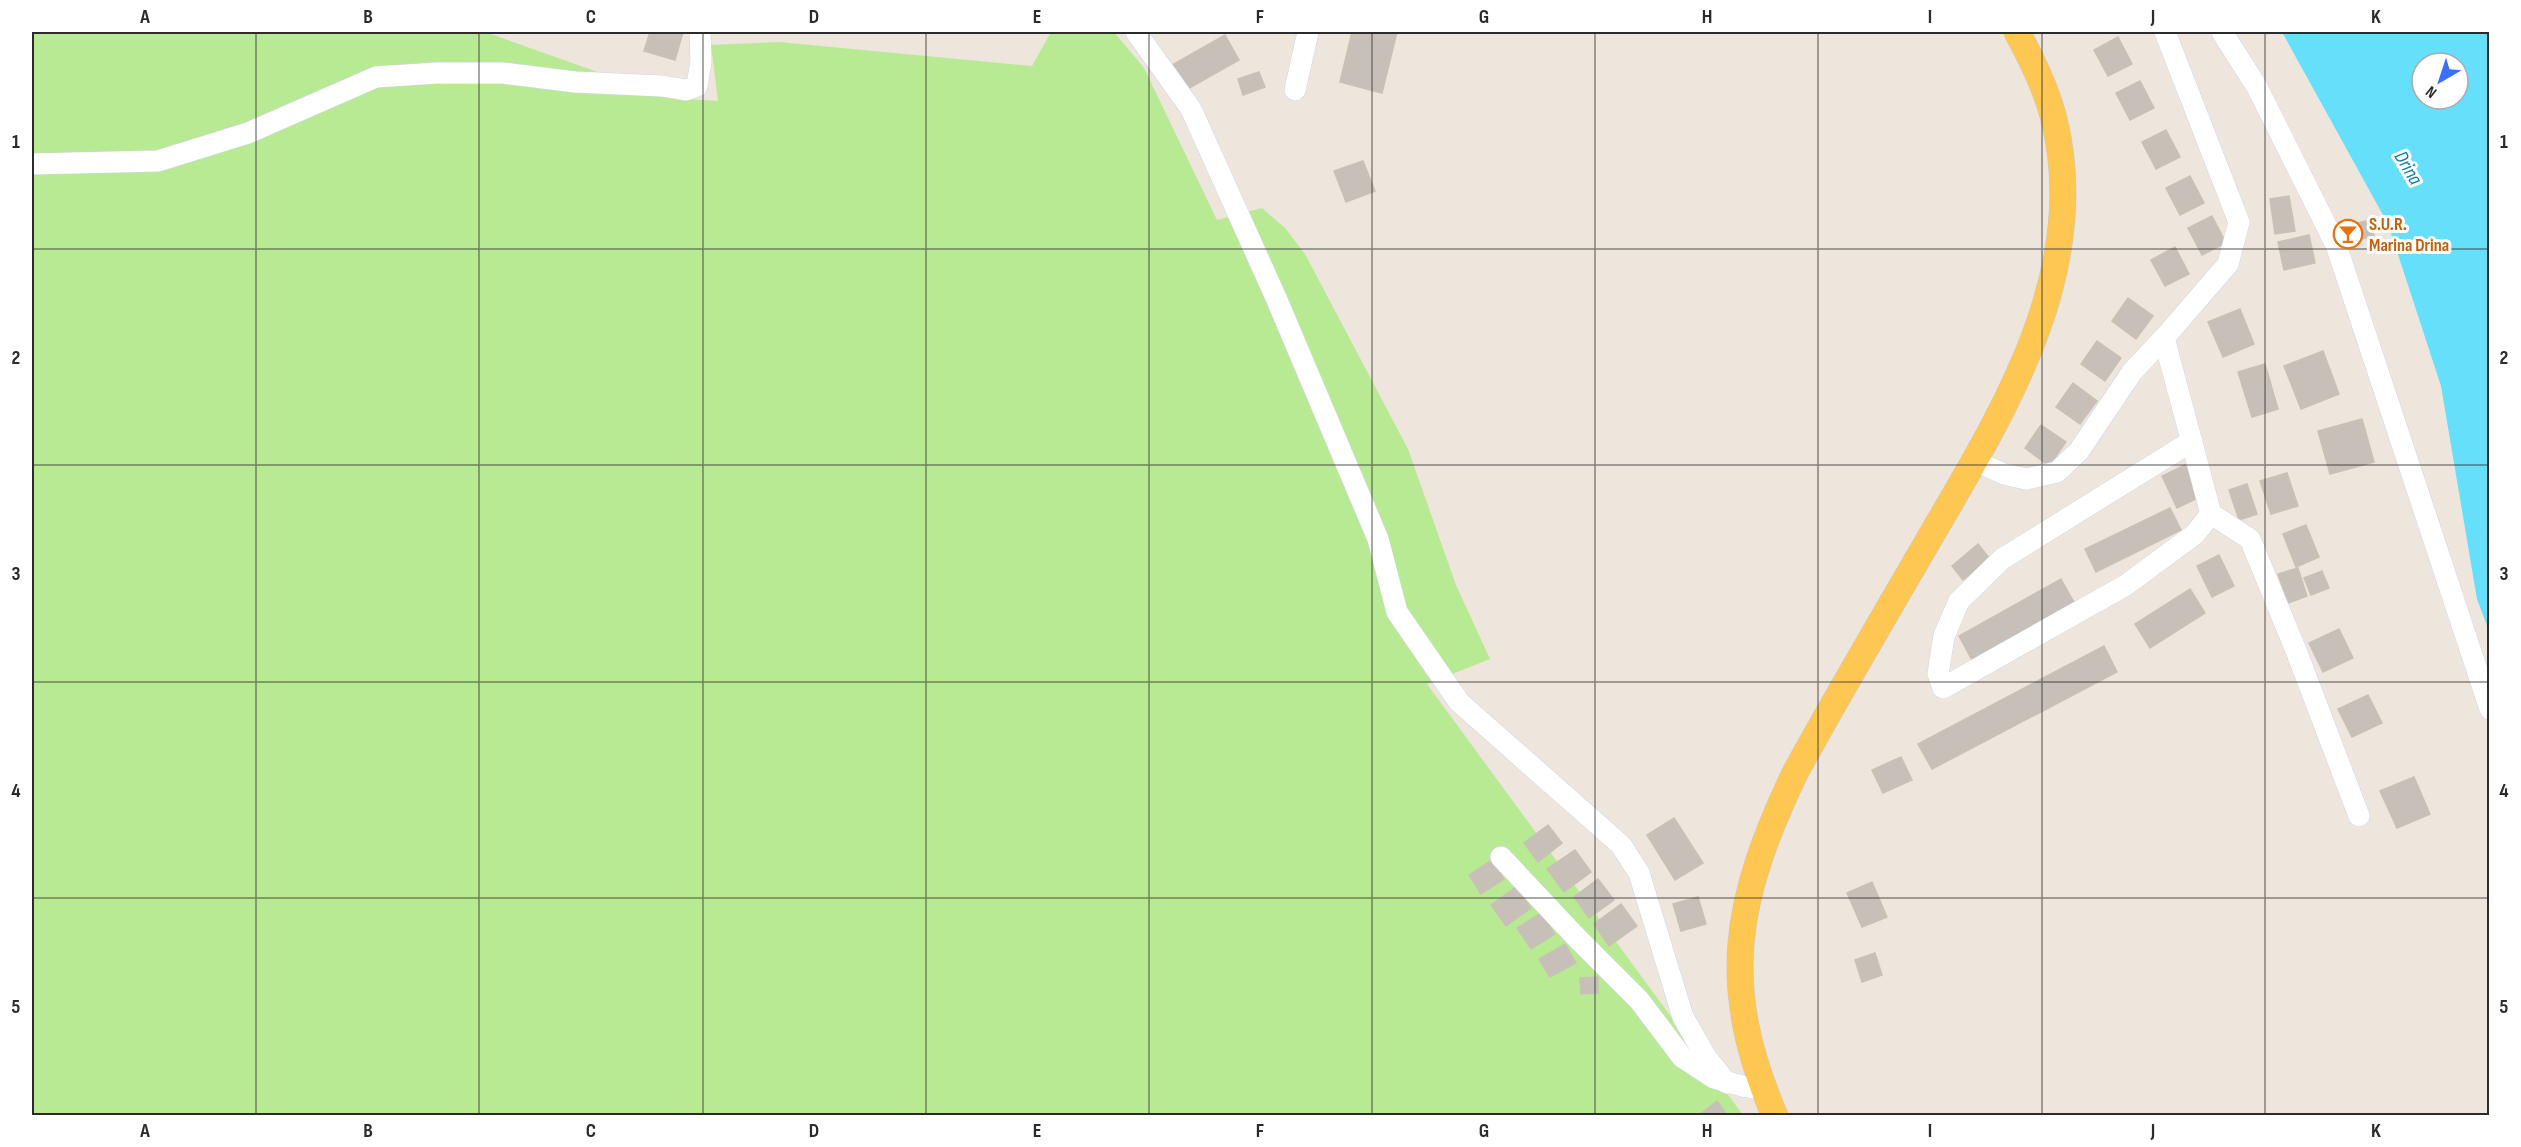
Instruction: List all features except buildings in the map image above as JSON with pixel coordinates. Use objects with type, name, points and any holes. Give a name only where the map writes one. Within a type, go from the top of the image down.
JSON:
[{"type":"main road","points":[[1775,1116],[1763,1089],[1749,1044],[1740,990],[1739,958],[1744,915],[1755,872],[1776,813],[1795,772],[1975,461],[2013,387],[2041,321],[2050,292],[2062,212],[2062,170],[2054,119],[2037,69],[2017,32]]},
{"type":"street","points":[[32,164],[158,161],[248,133],[376,77],[437,73],[503,73],[575,82],[662,86],[686,90],[697,87],[701,61],[700,32]]},
{"type":"street","points":[[1136,32],[1191,109],[1277,300],[1378,539],[1398,612],[1460,702],[1621,845],[1630,856],[1639,873],[1683,1017],[1706,1057],[1727,1083]]},
{"type":"street","points":[[1295,90],[1308,32]]},
{"type":"street","points":[[1975,461],[2004,474],[2026,479],[2057,472],[2079,451],[2132,372],[2228,264],[2239,222],[2165,32]]},
{"type":"street","points":[[2222,32],[2257,87],[2336,245],[2490,709]]},
{"type":"street","points":[[2164,338],[2211,514],[2250,539],[2297,653],[2359,816]]},
{"type":"street","points":[[2192,441],[2002,558],[1959,601],[1944,636],[1938,674],[1943,688],[2126,585],[2195,534],[2211,514]]},
{"type":"street","points":[[1501,857],[1639,1000],[1682,1057],[1696,1068],[1727,1083],[1763,1089]]},
{"type":"green space","points":[[32,32],[485,32],[671,98],[718,101],[711,45],[779,42],[1032,66],[1051,32],[1114,32],[1144,68],[1217,220],[1262,208],[1285,228],[1305,254],[1408,449],[1456,585],[1490,659],[1427,684],[1743,1115],[32,1116]]},
{"type":"water","name":"Drina","points":[[2282,32],[2489,32],[2489,631],[2477,599],[2441,386],[2388,224]]},
{"type":"place","name":"S.U.R. Marina Drina","points":[[2348,234]]}]
